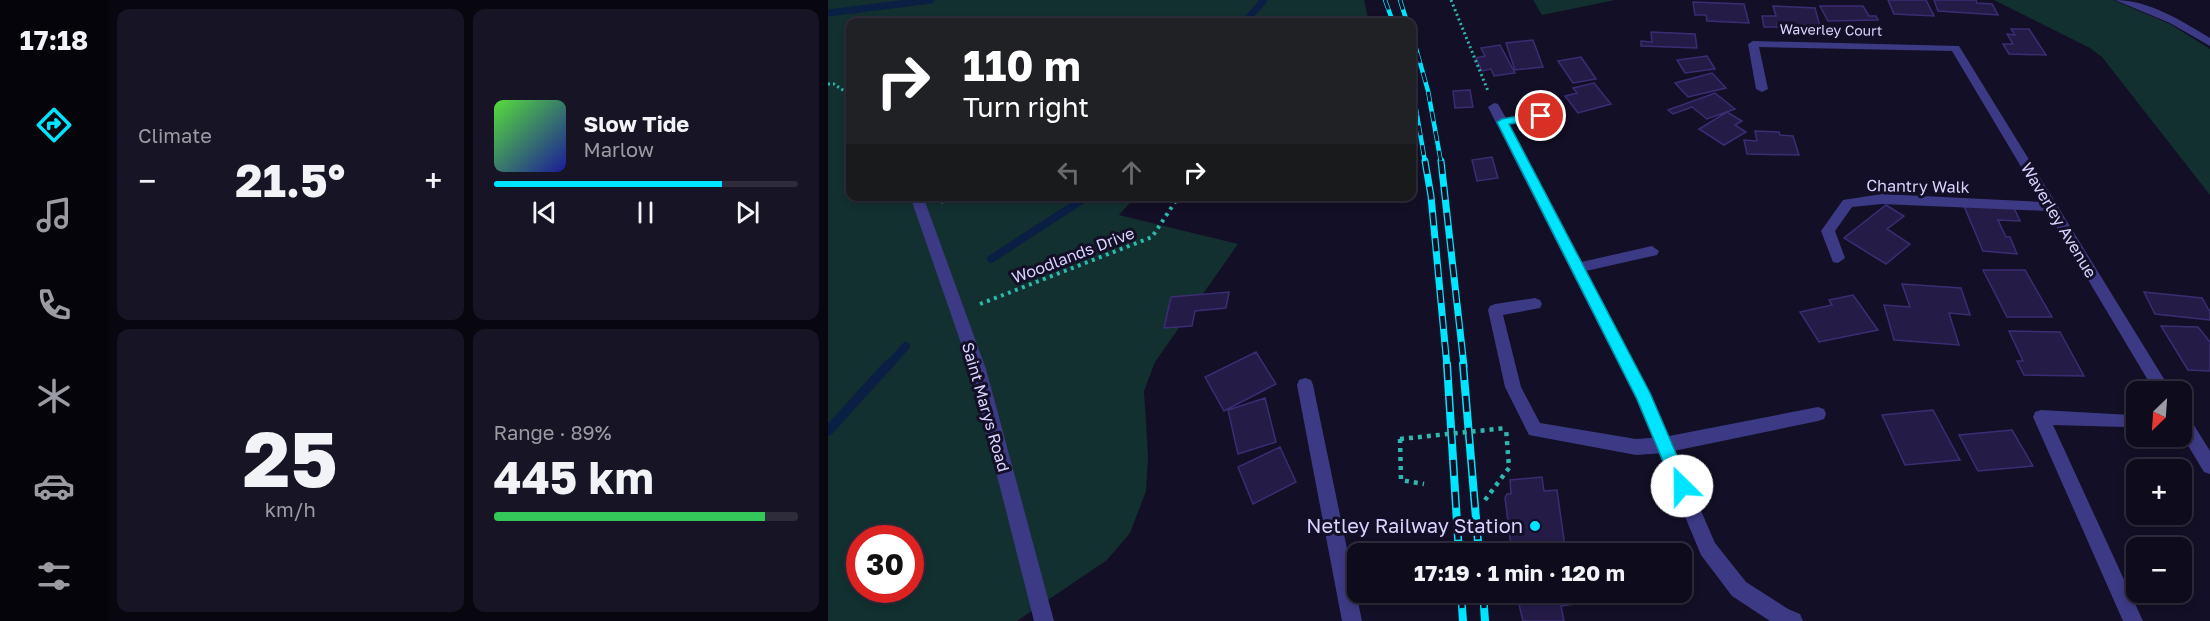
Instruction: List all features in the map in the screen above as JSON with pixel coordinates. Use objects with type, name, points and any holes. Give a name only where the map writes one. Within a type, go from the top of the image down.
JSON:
[{"type":"street","points":[[2120,0],[2175,21],[2210,44]]},
{"type":"street","name":"Waverley Court","points":[[1762,89],[1753,44],[1955,48]]},
{"type":"street","name":"Waverley Avenue","points":[[1955,48],[2157,381]]},
{"type":"street","points":[[1494,107],[1644,398],[1708,549],[1739,589],[1783,618],[1792,621]]},
{"type":"street","points":[[1502,122],[1541,116]]},
{"type":"street","name":"Chantry Walk","points":[[1838,258],[1828,231],[1848,203],[1882,198],[2051,207]]},
{"type":"street","name":"Saint Marys Road","points":[[918,201],[978,369],[1044,621]]},
{"type":"street","points":[[1577,268],[1652,251]]},
{"type":"street","points":[[1535,304],[1495,310],[1508,374],[1521,411],[1535,430],[1636,447],[1664,445],[1818,414]]},
{"type":"street","points":[[1305,385],[1352,621]]},
{"type":"street","points":[[2125,420],[2041,417],[2133,621]]},
{"type":"street","points":[[2192,437],[2210,466]]},
{"type":"path","points":[[1450,0],[1494,107]]},
{"type":"path","points":[[828,84],[834,84],[846,92]]},
{"type":"path","name":"Woodlands Drive","points":[[958,313],[1152,237],[1176,201]]},
{"type":"path","points":[[1424,484],[1401,480],[1400,439],[1506,428],[1509,468],[1485,500]]},
{"type":"green space","points":[[828,0],[1364,0],[1368,18],[846,18],[846,201],[1131,201],[1119,215],[1238,244],[1155,362],[1144,391],[1148,456],[1146,491],[1130,533],[1107,560],[1017,621],[828,621]]},
{"type":"green space","points":[[1533,0],[1615,0],[1542,15]]},
{"type":"green space","points":[[1994,0],[2113,0],[2170,24],[2210,49],[2210,195],[2102,57],[2090,48]]},
{"type":"building","points":[[1888,0],[1926,0],[1934,16],[1894,14]]},
{"type":"building","points":[[1934,0],[1976,0],[1977,3],[1992,4],[1998,15],[1938,11]]},
{"type":"building","points":[[1693,2],[1744,4],[1749,23],[1707,21],[1706,15],[1695,15]]},
{"type":"building","points":[[1773,6],[1815,8],[1820,26],[1777,24],[1778,27],[1764,27],[1762,16],[1776,16]]},
{"type":"building","points":[[1820,6],[1863,6],[1869,16],[1876,16],[1878,20],[1828,21]]},
{"type":"building","points":[[2011,29],[2029,29],[2046,55],[2009,54],[2003,44],[2013,44],[2007,34],[2015,35]]},
{"type":"building","points":[[1651,32],[1695,34],[1697,48],[1641,46],[1641,41],[1652,42]]},
{"type":"building","points":[[1533,40],[1543,67],[1515,70],[1506,43]]},
{"type":"building","points":[[1500,45],[1515,73],[1494,76],[1491,69],[1482,71],[1476,58],[1485,56],[1481,48]]},
{"type":"building","points":[[1707,56],[1715,69],[1685,73],[1677,60]]},
{"type":"building","points":[[1581,57],[1596,79],[1573,83],[1558,61]]},
{"type":"building","points":[[1712,73],[1726,88],[1688,97],[1675,83]]},
{"type":"building","points":[[1594,83],[1611,104],[1578,113],[1565,96],[1577,93],[1573,88]]},
{"type":"building","points":[[1470,90],[1473,107],[1455,108],[1453,91]]},
{"type":"building","points":[[1715,93],[1735,109],[1707,119],[1692,107],[1673,114],[1668,110]]},
{"type":"building","points":[[1727,112],[1742,121],[1735,125],[1746,132],[1724,145],[1699,129]]},
{"type":"building","points":[[1755,131],[1779,132],[1780,135],[1793,136],[1799,155],[1747,154],[1744,140],[1757,141]]},
{"type":"building","points":[[1492,157],[1498,178],[1477,181],[1472,160]]},
{"type":"building","points":[[1886,205],[1904,216],[1887,229],[1910,244],[1886,264],[1844,238]]},
{"type":"building","points":[[1964,206],[2014,208],[2020,221],[1998,220],[2006,237],[2010,237],[2017,254],[1983,251]]},
{"type":"building","points":[[1983,270],[2025,270],[2052,317],[2007,317]]},
{"type":"building","points":[[1902,284],[1961,288],[1970,315],[1949,313],[1959,345],[1894,340],[1884,305],[1910,307]]},
{"type":"building","points":[[1229,292],[1226,308],[1195,311],[1192,326],[1164,328],[1171,297]]},
{"type":"building","points":[[2144,292],[2202,298],[2210,312],[2210,320],[2155,314]]},
{"type":"building","points":[[1853,295],[1878,330],[1819,342],[1800,312],[1832,305],[1829,300]]},
{"type":"building","points":[[2161,326],[2198,327],[2210,342],[2210,371],[2188,370]]},
{"type":"building","points":[[2009,331],[2060,332],[2084,376],[2024,375],[2017,361],[2023,361]]},
{"type":"building","points":[[1256,352],[1276,384],[1224,411],[1205,377]]},
{"type":"building","points":[[1265,398],[1276,442],[1238,454],[1228,410]]},
{"type":"building","points":[[1933,410],[1960,460],[1905,465],[1882,415]]},
{"type":"building","points":[[2012,430],[2033,466],[1978,471],[1959,435]]},
{"type":"building","points":[[1280,447],[1296,482],[1253,504],[1238,467]]},
{"type":"building","name":"Netley Railway Station","points":[[1542,477],[1544,491],[1557,490],[1564,543],[1511,543],[1505,498],[1507,494],[1511,494],[1510,480]]},
{"type":"building","points":[[1519,603],[1574,603],[1561,606],[1564,621],[1523,621]]},
{"type":"waterway","points":[[828,13],[931,0]]},
{"type":"waterway","points":[[1248,18],[1264,0]]},
{"type":"waterway","points":[[991,259],[1080,201]]},
{"type":"waterway","points":[[888,366],[906,346]]},
{"type":"waterway","points":[[828,431],[889,364]]},
{"type":"railway","points":[[1385,0],[1392,18]]},
{"type":"railway","points":[[1400,0],[1406,18]]},
{"type":"railway","points":[[1416,48],[1428,91],[1441,162]]},
{"type":"railway","points":[[1416,109],[1425,162]]},
{"type":"railway","points":[[1425,161],[1431,196],[1447,366]]},
{"type":"railway","points":[[1441,161],[1464,366]]},
{"type":"railway","points":[[1447,364],[1458,543]]},
{"type":"railway","points":[[1463,364],[1478,543]]},
{"type":"railway","points":[[1462,603],[1463,621]]},
{"type":"railway","points":[[1484,603],[1485,621]]},
{"type":"place","name":"Netley Railway Station","points":[[1535,526]]},
{"type":"route","points":[[1541,116],[1502,122],[1644,398],[1682,486]]}]
